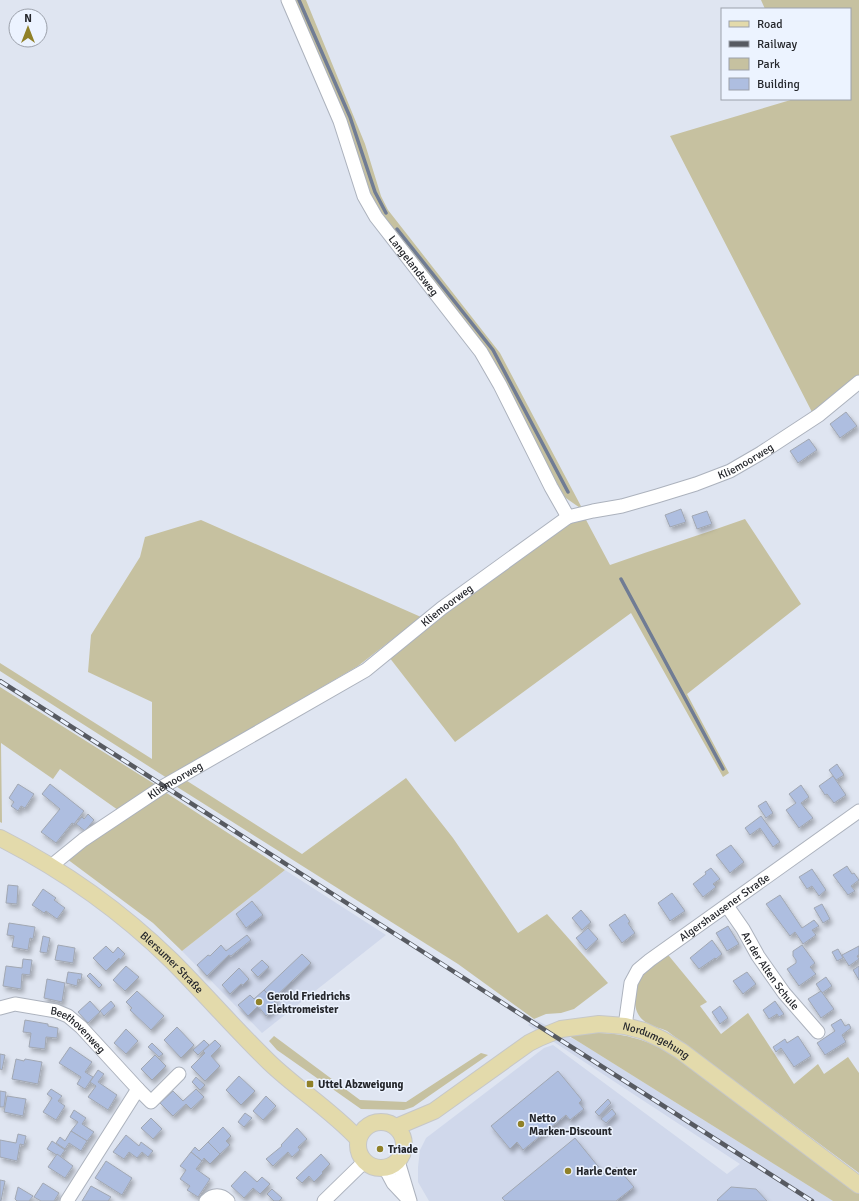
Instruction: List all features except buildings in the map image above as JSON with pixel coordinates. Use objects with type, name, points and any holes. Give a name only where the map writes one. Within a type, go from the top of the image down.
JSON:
[{"type":"main road","name":"Blersumer Straße","points":[[0,838],[51,866],[86,890],[130,924],[171,961],[280,1072],[304,1093],[326,1108],[346,1127],[362,1133]]},
{"type":"main road","name":"Nordumgehung","points":[[400,1134],[419,1128],[434,1111],[539,1038],[561,1030],[580,1026],[599,1024],[625,1026],[663,1040],[681,1051],[859,1186]]},
{"type":"main road","points":[[374,1123],[389,1123],[400,1134],[404,1148],[402,1155],[391,1165],[377,1169],[364,1162],[359,1155],[357,1147],[362,1133],[374,1123]]},
{"type":"street","name":"Langelandsweg","points":[[288,0],[340,121],[364,196],[376,217],[481,352],[500,385],[551,487],[568,517]]},
{"type":"street","name":"Kliemoorweg","points":[[51,866],[83,840],[164,786],[366,670],[442,608],[568,517],[622,506],[658,496],[730,471],[761,454],[819,415],[859,382]]},
{"type":"street","name":"Algershausener Straße","points":[[625,1026],[631,983],[638,970],[859,812]]},
{"type":"street","name":"An der Alten Schule","points":[[727,906],[743,929],[758,956],[784,993],[818,1032]]},
{"type":"street","name":"Beethovenweg","points":[[0,1008],[15,1004],[56,1011],[68,1016],[81,1027],[151,1102],[179,1074]]},
{"type":"street","points":[[67,1201],[138,1089]]},
{"type":"street","points":[[324,1201],[364,1162]]},
{"type":"street","points":[[391,1165],[410,1201]]},
{"type":"street","points":[[206,1201],[207,1199],[215,1196],[221,1196],[228,1201]]},
{"type":"shaded area","points":[[285,870],[386,935],[262,1033],[182,951]]},
{"type":"shaded area","points":[[534,1019],[579,1042],[833,1201],[429,1201],[418,1182],[420,1150],[426,1138],[544,1048],[553,1045],[727,1174],[740,1164],[528,1025]]},
{"type":"green space","points":[[294,0],[306,0],[365,144],[381,196],[388,210],[500,353],[583,510],[563,496],[505,380],[380,213],[369,193]]},
{"type":"green space","points":[[761,0],[859,0],[859,376],[813,414],[670,136],[791,100],[851,100],[851,8],[765,8]]},
{"type":"green space","points":[[585,518],[610,565],[745,519],[801,604],[687,694],[729,773],[723,777],[631,613],[455,742],[389,657],[445,613],[569,524]]},
{"type":"green space","points":[[201,520],[421,617],[358,666],[167,778],[0,671],[0,663],[152,759],[152,702],[88,672],[91,635],[140,557],[145,537]]},
{"type":"green space","points":[[0,687],[156,785],[118,810],[60,769],[53,779],[1,743],[2,823],[0,822]]},
{"type":"green space","points":[[406,778],[453,838],[518,933],[547,914],[608,983],[574,1009],[561,1013],[546,1014],[534,1019],[458,964],[174,785],[184,779],[302,854]]},
{"type":"green space","points":[[165,792],[285,870],[182,951],[153,923],[67,859]]},
{"type":"green space","points":[[664,955],[669,956],[707,1002],[700,1006],[721,1034],[748,1013],[794,1084],[818,1064],[824,1074],[848,1057],[859,1073],[859,1173],[667,1031],[649,1024],[641,1018],[637,1013],[635,1006],[638,984],[648,970]]},
{"type":"green space","points":[[594,1033],[624,1035],[668,1050],[859,1192],[859,1201],[833,1201],[569,1036]]},
{"type":"green space","points":[[274,1036],[360,1100],[406,1102],[481,1053],[488,1055],[413,1107],[404,1110],[361,1109],[277,1050],[269,1041]]},
{"type":"waterway","points":[[299,0],[350,117],[375,192],[386,213]]},
{"type":"waterway","points":[[397,229],[493,350],[568,492]]},
{"type":"waterway","points":[[621,579],[723,769]]},
{"type":"railway","points":[[0,681],[812,1201]]},
{"type":"place","name":"Gerold Friedrichs Elektromeister","points":[[259,1002]]},
{"type":"place","name":"Uttel Abzweigung","points":[[310,1084]]},
{"type":"place","name":"Netto Marken-Discount","points":[[521,1124]]},
{"type":"place","name":"Triade","points":[[380,1149]]},
{"type":"place","name":"Harle Center","points":[[568,1171]]}]
